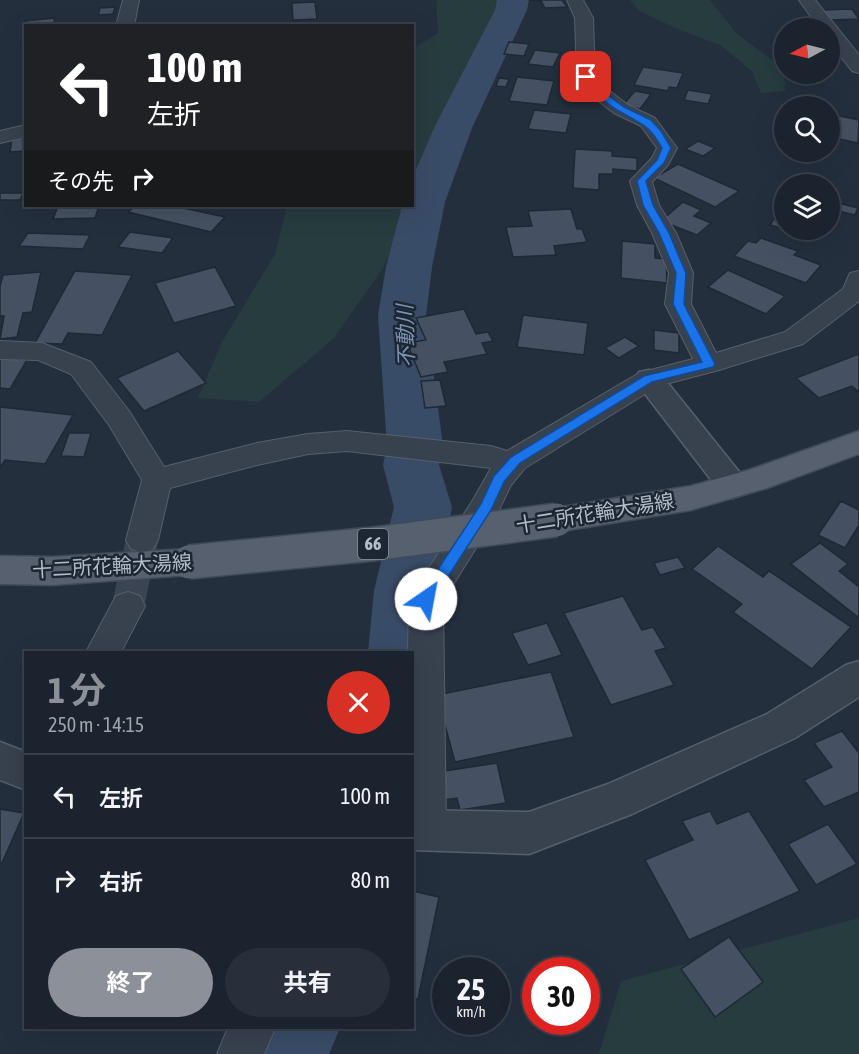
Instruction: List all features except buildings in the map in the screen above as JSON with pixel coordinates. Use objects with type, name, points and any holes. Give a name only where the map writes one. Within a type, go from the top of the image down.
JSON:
[{"type":"main road","name":"十二所花輪大湯線","points":[[0,570],[51,571],[324,550],[556,520],[680,500],[733,486],[859,442]]},
{"type":"street","points":[[125,24],[131,0]]},
{"type":"street","points":[[574,0],[584,18],[586,77],[600,93],[621,109],[648,122],[667,148],[661,161],[641,181],[648,205],[664,233],[681,273],[678,304],[709,364]]},
{"type":"street","points":[[807,0],[820,18]]},
{"type":"street","points":[[840,44],[859,68]]},
{"type":"street","points":[[0,136],[24,131]]},
{"type":"street","points":[[859,278],[854,293],[794,338],[709,364],[649,379],[512,464],[499,480],[486,506],[426,599],[419,830],[529,833],[617,800],[781,726],[859,677]]},
{"type":"street","points":[[0,350],[42,352],[81,368],[119,418],[157,480],[142,540]]},
{"type":"street","points":[[649,379],[733,486]]},
{"type":"street","points":[[157,480],[257,454],[308,444],[347,441],[491,457],[512,464]]},
{"type":"street","points":[[104,651],[129,606]]},
{"type":"street","points":[[0,761],[24,770]]},
{"type":"street","points":[[240,1054],[252,1029]]},
{"type":"green space","points":[[436,0],[507,0],[459,99],[414,203],[414,48],[438,33]]},
{"type":"green space","points":[[630,0],[710,0],[737,34],[774,62],[774,84],[785,84],[785,91],[761,93],[752,71],[720,45],[677,29],[638,10]]},
{"type":"green space","points":[[287,207],[412,207],[383,268],[334,338],[259,402],[198,398],[222,342],[275,254]]},
{"type":"green space","points":[[859,918],[859,1054],[599,1054],[621,981]]},
{"type":"waterway","name":"不動川","points":[[401,651],[406,591],[423,507],[411,465],[415,446],[402,315],[409,267],[424,202],[453,128],[511,10],[513,0]]},
{"type":"waterway","name":"不動川","points":[[284,1054],[296,1029]]},
{"type":"tunnel","points":[[128,606],[142,540]]},
{"type":"route","points":[[426,599],[486,506],[499,480],[515,460],[649,379],[709,364],[678,304],[681,273],[664,233],[648,205],[641,181],[661,161],[667,148],[648,122],[621,109],[600,93],[586,77]]}]
